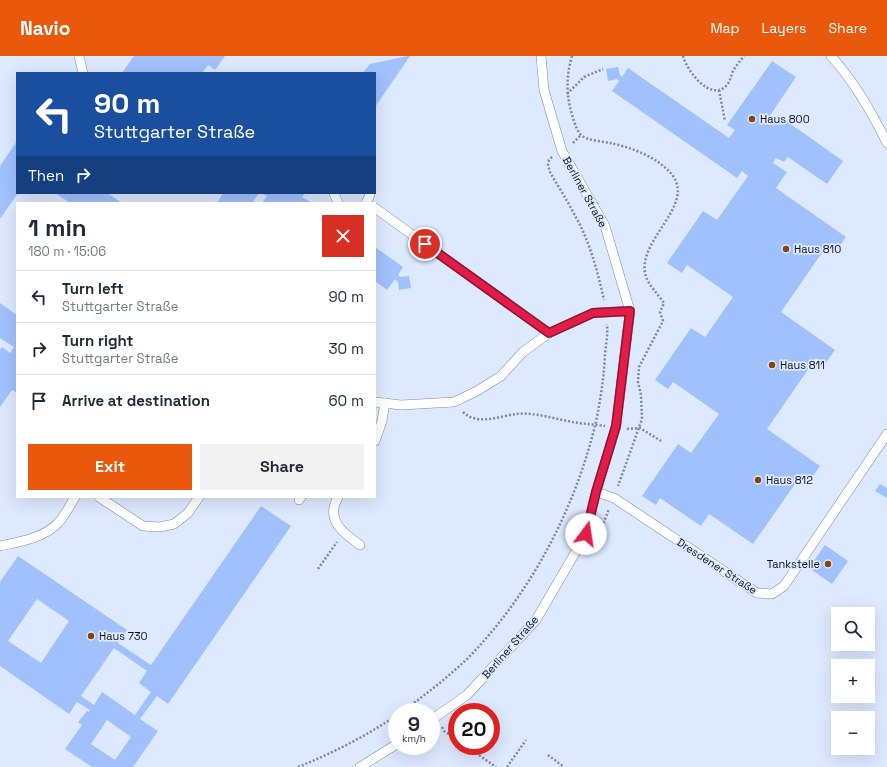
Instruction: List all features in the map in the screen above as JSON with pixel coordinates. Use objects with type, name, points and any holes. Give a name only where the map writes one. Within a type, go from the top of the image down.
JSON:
[{"type":"lane","points":[[79,56],[83,72]]},
{"type":"lane","name":"Berliner Straße","points":[[440,714],[467,695],[536,620],[586,534],[596,492],[616,426],[630,311],[605,226],[562,152],[544,90],[541,56]]},
{"type":"lane","points":[[831,56],[849,76],[866,103],[887,143]]},
{"type":"lane","points":[[376,209],[549,333]]},
{"type":"lane","points":[[376,402],[401,405],[454,402],[477,391],[501,376],[523,352],[549,333],[593,313],[630,311]]},
{"type":"lane","points":[[376,438],[382,421],[385,403]]},
{"type":"lane","name":"Dresdener Straße","points":[[596,492],[614,498],[757,593],[772,594],[784,586],[887,434]]},
{"type":"lane","points":[[0,546],[21,542],[42,534],[58,524],[74,498]]},
{"type":"lane","points":[[101,498],[143,526],[160,527],[174,524],[188,513],[198,498]]},
{"type":"lane","points":[[337,498],[334,504],[333,514],[337,525],[360,546]]},
{"type":"lane","points":[[360,767],[388,750]]},
{"type":"path","points":[[683,56],[688,67],[699,81],[710,89],[719,90],[728,85],[733,71],[744,56]]},
{"type":"path","points":[[568,94],[584,77],[603,69]]},
{"type":"path","points":[[719,90],[725,121]]},
{"type":"path","points":[[414,703],[466,659],[489,634],[521,592],[550,544],[573,496],[585,463],[595,425],[603,381],[608,330],[607,312],[599,276],[584,233],[574,212],[550,172],[548,165],[549,160],[562,152],[581,135]]},
{"type":"path","points":[[454,402],[465,414],[478,419],[490,420],[516,414],[533,414],[569,422],[616,426],[630,430],[640,428],[661,441]]},
{"type":"path","points":[[318,569],[344,532]]},
{"type":"path","points":[[298,767],[366,735],[388,721]]},
{"type":"path","points":[[440,726],[448,733]]},
{"type":"path","points":[[507,767],[526,740]]},
{"type":"path","points":[[479,755],[496,767]]},
{"type":"path","points":[[548,756],[564,767]]},
{"type":"building","points":[[134,56],[225,56],[215,70],[208,65],[203,72],[123,72]]},
{"type":"building","points":[[410,56],[376,106],[376,72],[364,72],[370,64]]},
{"type":"building","points":[[772,61],[796,77],[769,117],[775,121],[778,115],[843,161],[827,184],[788,157],[784,162],[776,158],[773,163],[787,172],[776,188],[846,237],[837,250],[828,244],[781,312],[835,350],[825,364],[816,358],[767,429],[820,466],[810,480],[802,474],[753,544],[709,514],[701,526],[660,498],[656,505],[642,496],[678,444],[691,453],[719,414],[673,382],[668,389],[655,380],[691,328],[705,337],[733,297],[687,265],[682,273],[667,263],[703,211],[717,220],[748,176],[742,171],[737,178],[612,91],[619,81],[617,79],[608,81],[606,69],[618,67],[622,77],[628,68],[729,138],[735,130],[727,125]]},
{"type":"building","points":[[16,142],[16,194],[17,194],[0,219],[0,166]]},
{"type":"building","points":[[56,194],[108,194],[120,202],[68,202]]},
{"type":"building","points":[[222,194],[258,194],[253,202],[218,202]]},
{"type":"building","points":[[264,194],[304,194],[302,197],[310,202],[263,202],[267,196]]},
{"type":"building","points":[[376,248],[403,267],[398,275],[400,277],[409,276],[411,288],[399,290],[398,282],[395,279],[387,290],[376,282]]},
{"type":"building","points":[[0,303],[16,314],[16,392],[12,390],[0,407],[0,350],[2,347],[10,353],[14,347],[0,338]]},
{"type":"building","points":[[880,484],[887,488],[887,498],[875,491]]},
{"type":"building","points":[[261,506],[291,526],[168,704],[157,696],[140,719],[158,731],[133,767],[92,767],[65,749],[82,725],[78,722],[87,711],[89,712],[90,710],[77,702],[69,714],[0,666],[0,582],[18,556],[127,630],[118,643],[151,665]],"holes":[[[37,599],[69,621],[41,663],[8,641]],[[114,648],[147,671],[139,683],[151,692],[135,715],[102,692],[94,705],[81,696]],[[107,720],[131,737],[115,760],[91,744]]]},
{"type":"building","name":"Tankstelle","points":[[825,545],[848,561],[832,584],[809,568]]},
{"type":"place","name":"Haus 800","points":[[752,119]]},
{"type":"place","name":"Haus 810","points":[[786,249]]},
{"type":"place","name":"Haus 811","points":[[772,365]]},
{"type":"place","name":"Haus 812","points":[[758,480]]},
{"type":"place","name":"Tankstelle","points":[[828,564]]},
{"type":"place","name":"Haus 730","points":[[91,636]]},
{"type":"route","points":[[425,244],[549,333],[570,322],[593,313],[630,311],[616,426],[596,492],[586,534]]}]
